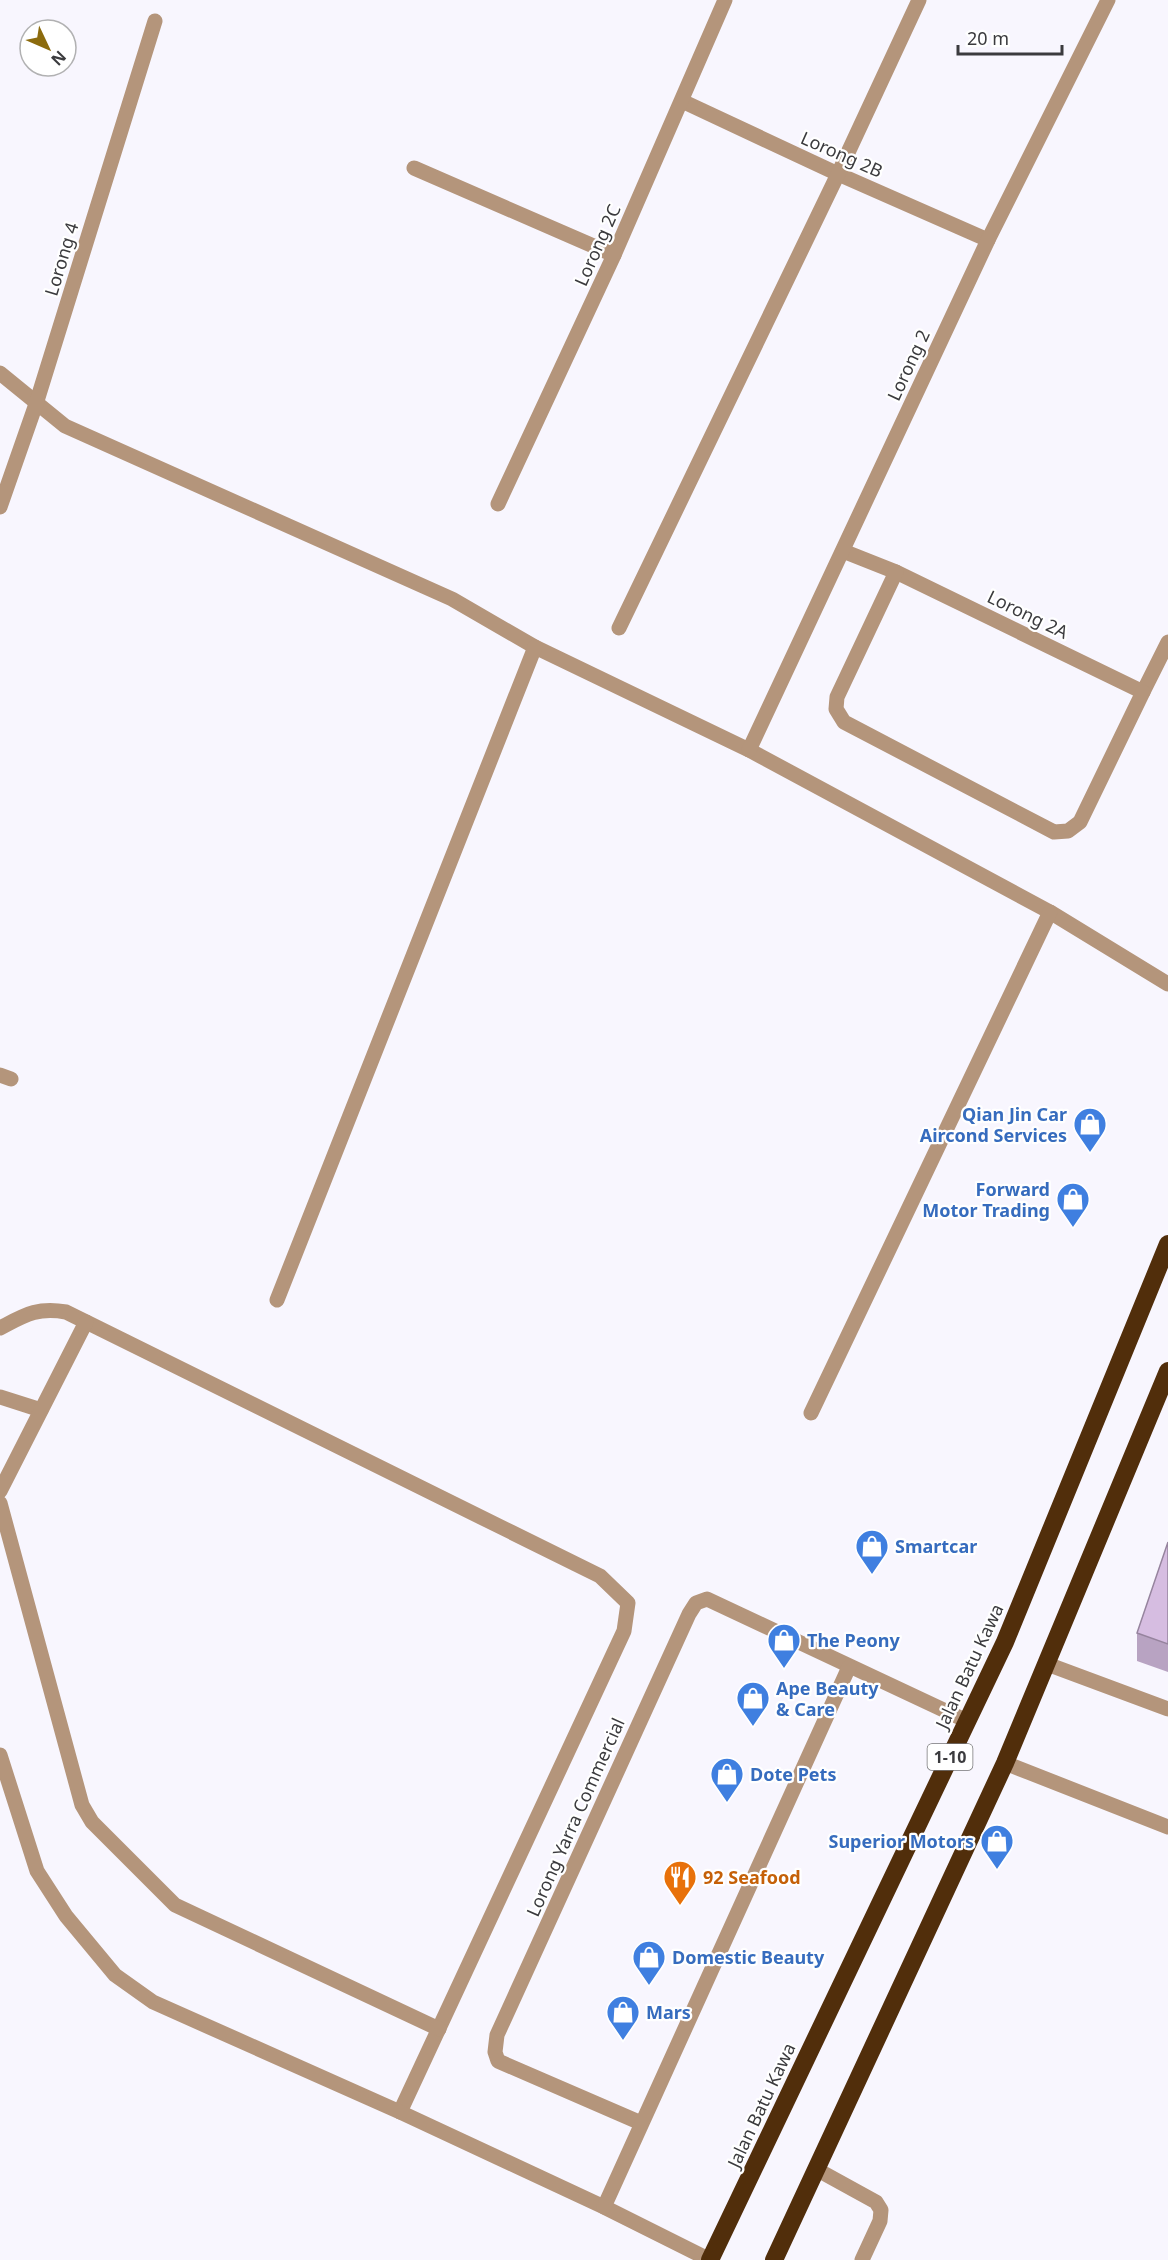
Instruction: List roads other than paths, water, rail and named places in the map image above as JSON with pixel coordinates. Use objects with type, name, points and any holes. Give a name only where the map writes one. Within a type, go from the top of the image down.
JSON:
[{"type":"highway","name":"Jalan Batu Kawa","points":[[710,2260],[1005,1642],[1168,1244]]},
{"type":"highway","name":"1-10","points":[[774,2260],[1005,1763],[1168,1371]]},
{"type":"street","name":"Lorong 2C","points":[[498,504],[614,255],[725,0]]},
{"type":"street","points":[[619,628],[838,174],[919,0]]},
{"type":"street","name":"Lorong 2","points":[[749,750],[988,240],[1108,0]]},
{"type":"street","name":"Lorong 4","points":[[0,507],[36,404],[155,21]]},
{"type":"street","name":"Lorong 2B","points":[[682,100],[838,174],[988,240]]},
{"type":"street","points":[[414,168],[614,255]]},
{"type":"street","points":[[0,374],[65,426],[452,599],[535,647],[749,750],[1050,912],[1168,984]]},
{"type":"street","name":"Lorong 2A","points":[[843,551],[896,572],[1143,692]]},
{"type":"street","points":[[896,572],[837,697],[836,709],[844,722],[1054,832],[1068,831],[1080,822],[1168,642]]},
{"type":"street","points":[[277,1300],[535,647]]},
{"type":"street","points":[[811,1413],[1050,912]]},
{"type":"street","points":[[0,1328],[28,1313],[48,1309],[66,1312],[600,1576],[628,1603],[624,1631],[400,2112]]},
{"type":"street","points":[[0,1491],[86,1322]]},
{"type":"street","points":[[0,1397],[41,1410]]},
{"type":"street","points":[[0,1503],[82,1805],[92,1822],[175,1905],[439,2029]]},
{"type":"street","name":"Lorong Yarra Commercial","points":[[641,2123],[498,2061],[495,2052],[497,2035],[696,1603],[707,1599],[849,1667]]},
{"type":"street","points":[[1047,1664],[1168,1709]]},
{"type":"street","points":[[604,2207],[849,1667],[967,1721]]},
{"type":"street","points":[[0,1755],[37,1870],[66,1916],[115,1975],[153,2002],[400,2112],[604,2207],[710,2260]]},
{"type":"street","points":[[1005,1763],[1168,1827]]},
{"type":"street","points":[[816,2169],[876,2202],[881,2210],[880,2221],[862,2260]]},
{"type":"place","name":"Qian Jin Car Aircond Services","points":[[1090,1153]]},
{"type":"place","name":"Forward Motor Trading","points":[[1073,1228]]},
{"type":"place","name":"Smartcar","points":[[872,1575]]},
{"type":"place","name":"The Peony","points":[[784,1669]]},
{"type":"place","name":"Ape Beauty & Care","points":[[753,1727]]},
{"type":"place","name":"Dote Pets","points":[[727,1803]]},
{"type":"place","name":"Superior Motors","points":[[997,1870]]},
{"type":"place","name":"92 Seafood","points":[[680,1906]]},
{"type":"place","name":"Domestic Beauty","points":[[649,1986]]},
{"type":"place","name":"Mars","points":[[623,2041]]}]
